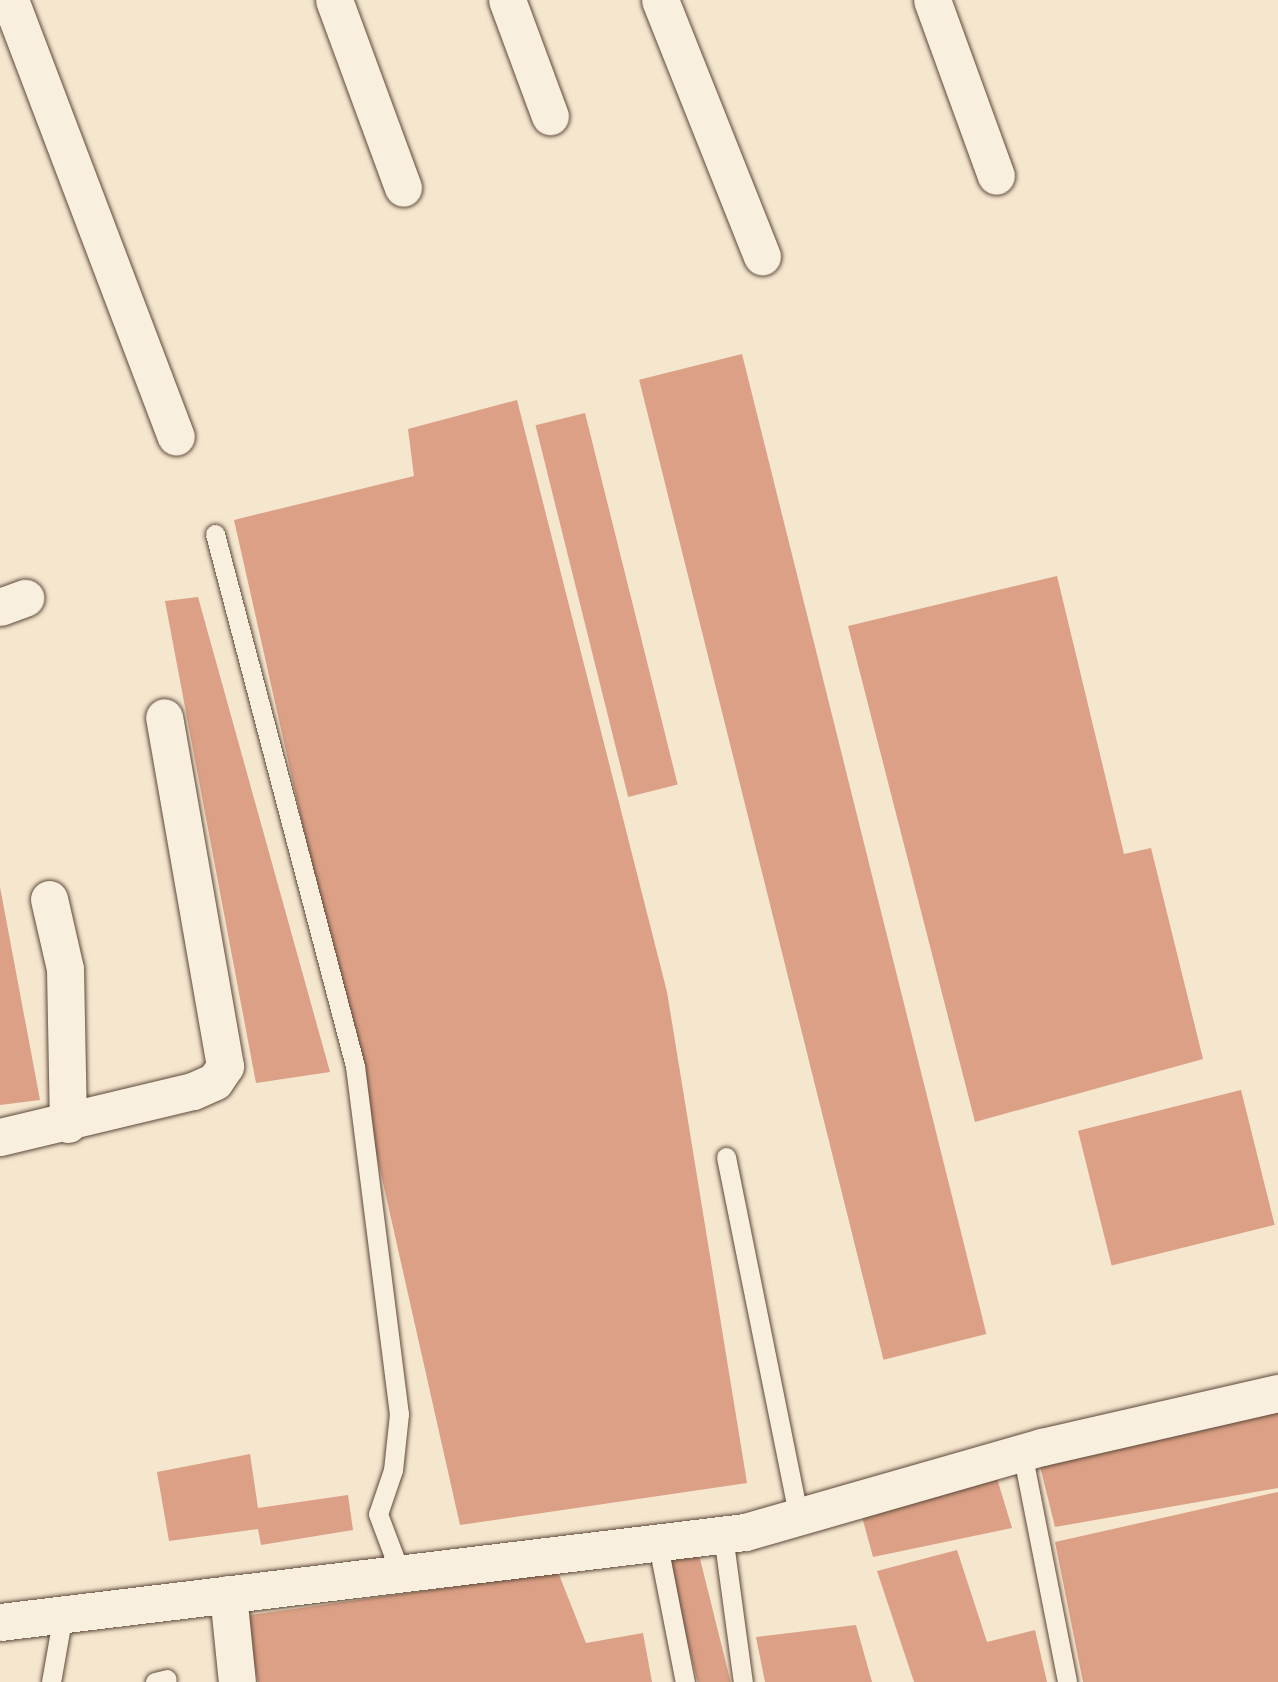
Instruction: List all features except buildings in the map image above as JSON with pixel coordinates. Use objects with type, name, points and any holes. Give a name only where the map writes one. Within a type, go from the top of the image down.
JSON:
[{"type":"street","points":[[10,0],[176,437]]},
{"type":"street","points":[[334,0],[403,188]]},
{"type":"street","points":[[507,0],[550,116]]},
{"type":"street","points":[[660,0],[762,256]]},
{"type":"street","points":[[932,0],[996,176]]},
{"type":"street","points":[[0,1137],[68,1124],[193,1091],[215,1081],[225,1066],[164,717]]},
{"type":"street","points":[[49,899],[65,969],[68,1124]]},
{"type":"street","points":[[0,1622],[658,1545],[723,1535],[1022,1452],[1278,1393]]},
{"type":"street","points":[[228,1594],[237,1682]]},
{"type":"lane","points":[[215,534],[355,1066],[399,1414],[393,1470],[378,1514],[401,1575]]},
{"type":"lane","points":[[726,1157],[798,1515]]},
{"type":"lane","points":[[1022,1452],[1067,1682]]},
{"type":"lane","points":[[723,1535],[743,1682]]},
{"type":"lane","points":[[658,1545],[685,1682]]},
{"type":"lane","points":[[51,1682],[63,1614]]}]
